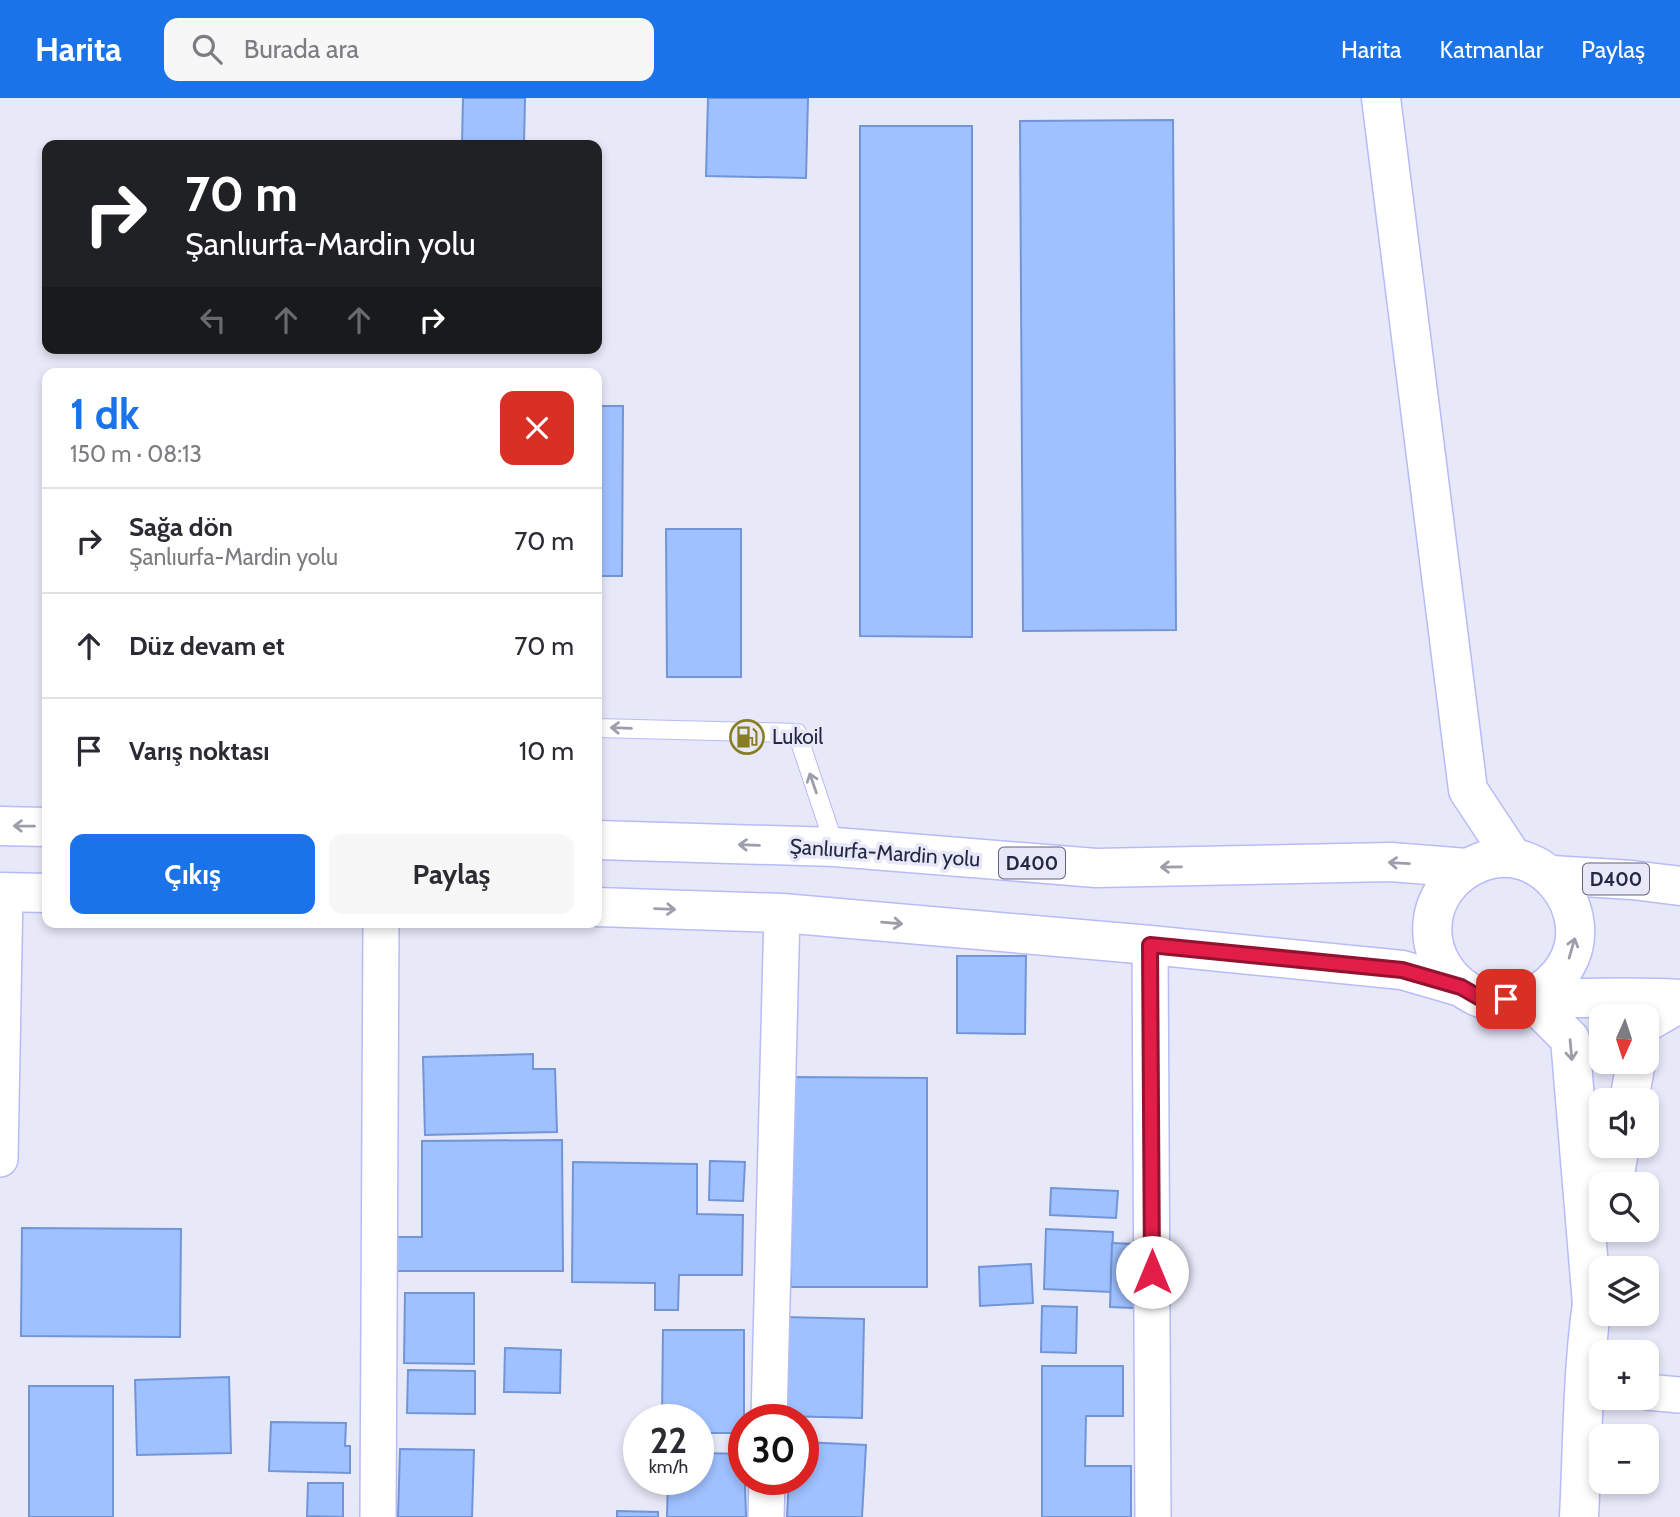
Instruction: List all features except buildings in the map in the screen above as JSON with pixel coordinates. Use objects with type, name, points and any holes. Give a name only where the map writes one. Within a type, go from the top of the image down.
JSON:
[{"type":"main road","points":[[1381,98],[1468,790],[1513,858]]},
{"type":"main road","points":[[0,826],[42,827]]},
{"type":"main road","name":"Şanlıurfa-Mardin yolu","points":[[602,840],[835,847],[1096,868],[1391,862],[1467,867]]},
{"type":"main road","points":[[1530,999],[1550,986],[1566,967],[1575,946],[1576,922],[1569,898],[1551,875],[1536,865],[1513,858],[1489,859],[1467,867],[1449,883],[1437,903],[1432,926],[1434,949],[1444,971],[1461,987],[1482,999],[1530,999],[1640,996],[1680,1001]]},
{"type":"main road","name":"D400","points":[[1551,875],[1680,886]]},
{"type":"main road","points":[[3,892],[42,893]]},
{"type":"main road","points":[[602,907],[782,913],[1150,945],[1402,970],[1461,987]]},
{"type":"main road","points":[[1530,999],[1570,1038],[1589,1268]]},
{"type":"main road","points":[[1659,1014],[1680,1001]]},
{"type":"main road","points":[[1578,1517],[1590,1410]]},
{"type":"street","points":[[0,1159],[3,892]]},
{"type":"street","points":[[769,1404],[782,913]]},
{"type":"street","points":[[378,1517],[381,928]]},
{"type":"street","points":[[1150,945],[1153,1517]]},
{"type":"street","points":[[1659,1393],[1680,1395]]},
{"type":"street","points":[[766,1517],[767,1495]]},
{"type":"lane","points":[[602,728],[797,733],[835,847]]},
{"type":"place","name":"Lukoil","points":[[747,737]]},
{"type":"route","points":[[1152,1272],[1150,945],[1402,970],[1461,987],[1482,999],[1506,999]]}]
